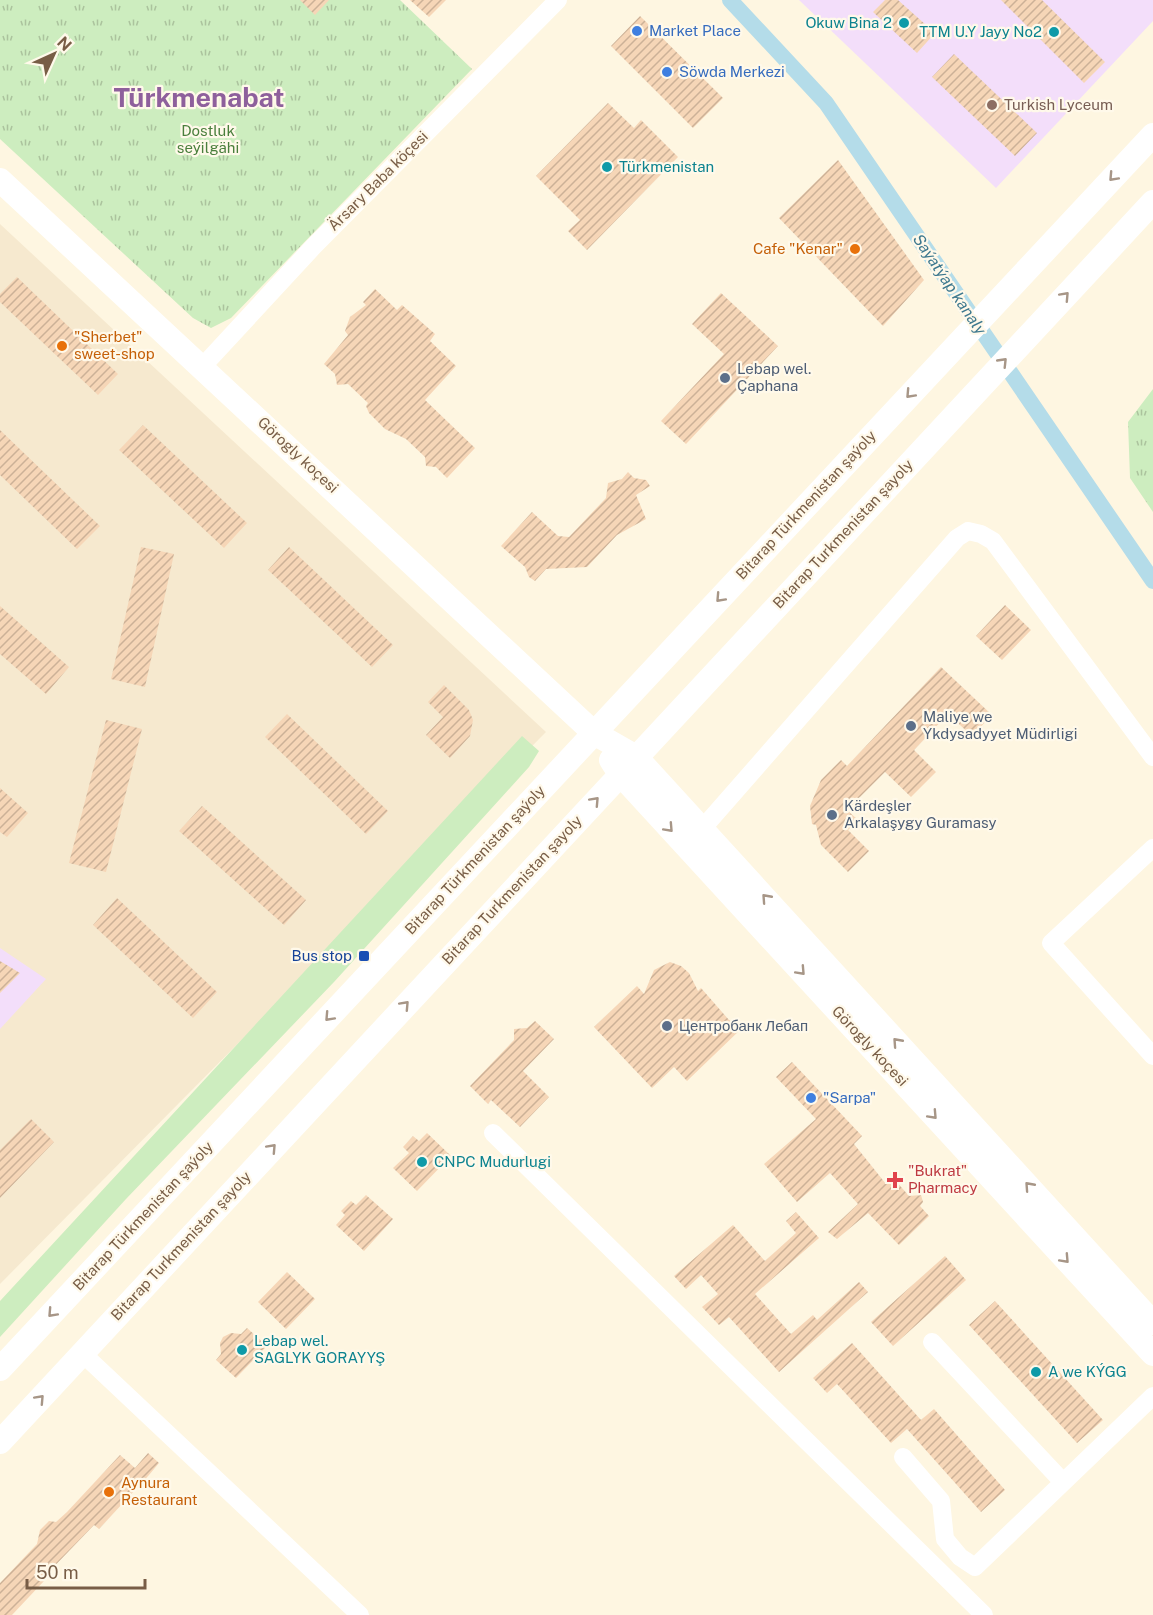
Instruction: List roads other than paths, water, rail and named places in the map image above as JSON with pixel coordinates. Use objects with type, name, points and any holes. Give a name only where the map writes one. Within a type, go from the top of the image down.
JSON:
[{"type":"main road","name":"Bitarap Türkmenistan şaýoly","points":[[0,1370],[1153,135]]},
{"type":"main road","name":"Görogly koçesi","points":[[0,180],[203,366],[628,765],[702,829],[1153,1323]]},
{"type":"main road","name":"Bitarap Turkmenistan şayoly","points":[[0,1442],[1153,202]]},
{"type":"main road","name":"Görogly koçesi","points":[[628,765],[1153,1354]]},
{"type":"street","name":"Ärsary Baba köçesi","points":[[203,366],[313,247],[558,0]]},
{"type":"street","points":[[702,829],[957,538],[968,531],[981,534],[993,541],[1153,757]]},
{"type":"street","points":[[1153,848],[1050,943],[1153,1056]]},
{"type":"street","points":[[493,1133],[984,1615]]},
{"type":"street","points":[[932,1342],[1062,1481]]},
{"type":"street","points":[[82,1353],[360,1615]]},
{"type":"street","points":[[903,1456],[936,1494],[943,1506],[942,1523],[945,1539],[952,1549],[972,1567],[984,1560],[1062,1481],[1153,1396]]},
{"type":"waterway","name":"Saýatýap kanaly","points":[[730,0],[826,103],[1153,581]]},
{"type":"place","name":"Okuw Bina 2","points":[[904,23]]},
{"type":"place","name":"Market Place","points":[[637,31]]},
{"type":"place","name":"TTM U.Y Jayy No2","points":[[1054,32]]},
{"type":"place","name":"Söwda Merkezi","points":[[667,72]]},
{"type":"place","name":"Turkish Lyceum","points":[[992,105]]},
{"type":"place","name":"Türkmenistan","points":[[607,167]]},
{"type":"place","name":"Cafe \"Kenar\"","points":[[855,249]]},
{"type":"place","name":"\"Sherbet\" sweet-shop","points":[[62,346]]},
{"type":"place","name":"Lebap wel. Çaphana","points":[[725,378]]},
{"type":"place","name":"Maliye we Ykdysadyyet Müdirligi","points":[[911,726]]},
{"type":"place","name":"Kärdeşler Arkalaşygy Guramasy","points":[[832,815]]},
{"type":"place","name":"Bus stop","points":[[364,956]]},
{"type":"place","name":"Центробанк Лебап","points":[[667,1026]]},
{"type":"place","name":"\"Sarpa\"","points":[[811,1098]]},
{"type":"place","name":"CNPC Mudurlugi","points":[[422,1162]]},
{"type":"place","name":"\"Bukrat\" Pharmacy","points":[[895,1180]]},
{"type":"place","name":"Lebap wel. SAGLYK GORAYYŞ","points":[[242,1350]]},
{"type":"place","name":"A we KÝGG","points":[[1036,1372]]},
{"type":"place","name":"Aynura Restaurant","points":[[109,1492]]},
{"type":"district","name":"Türkmenabat","points":[[199,98]]},
{"type":"park label","name":"Dostluk seýilgähi","points":[[208,140]]}]
